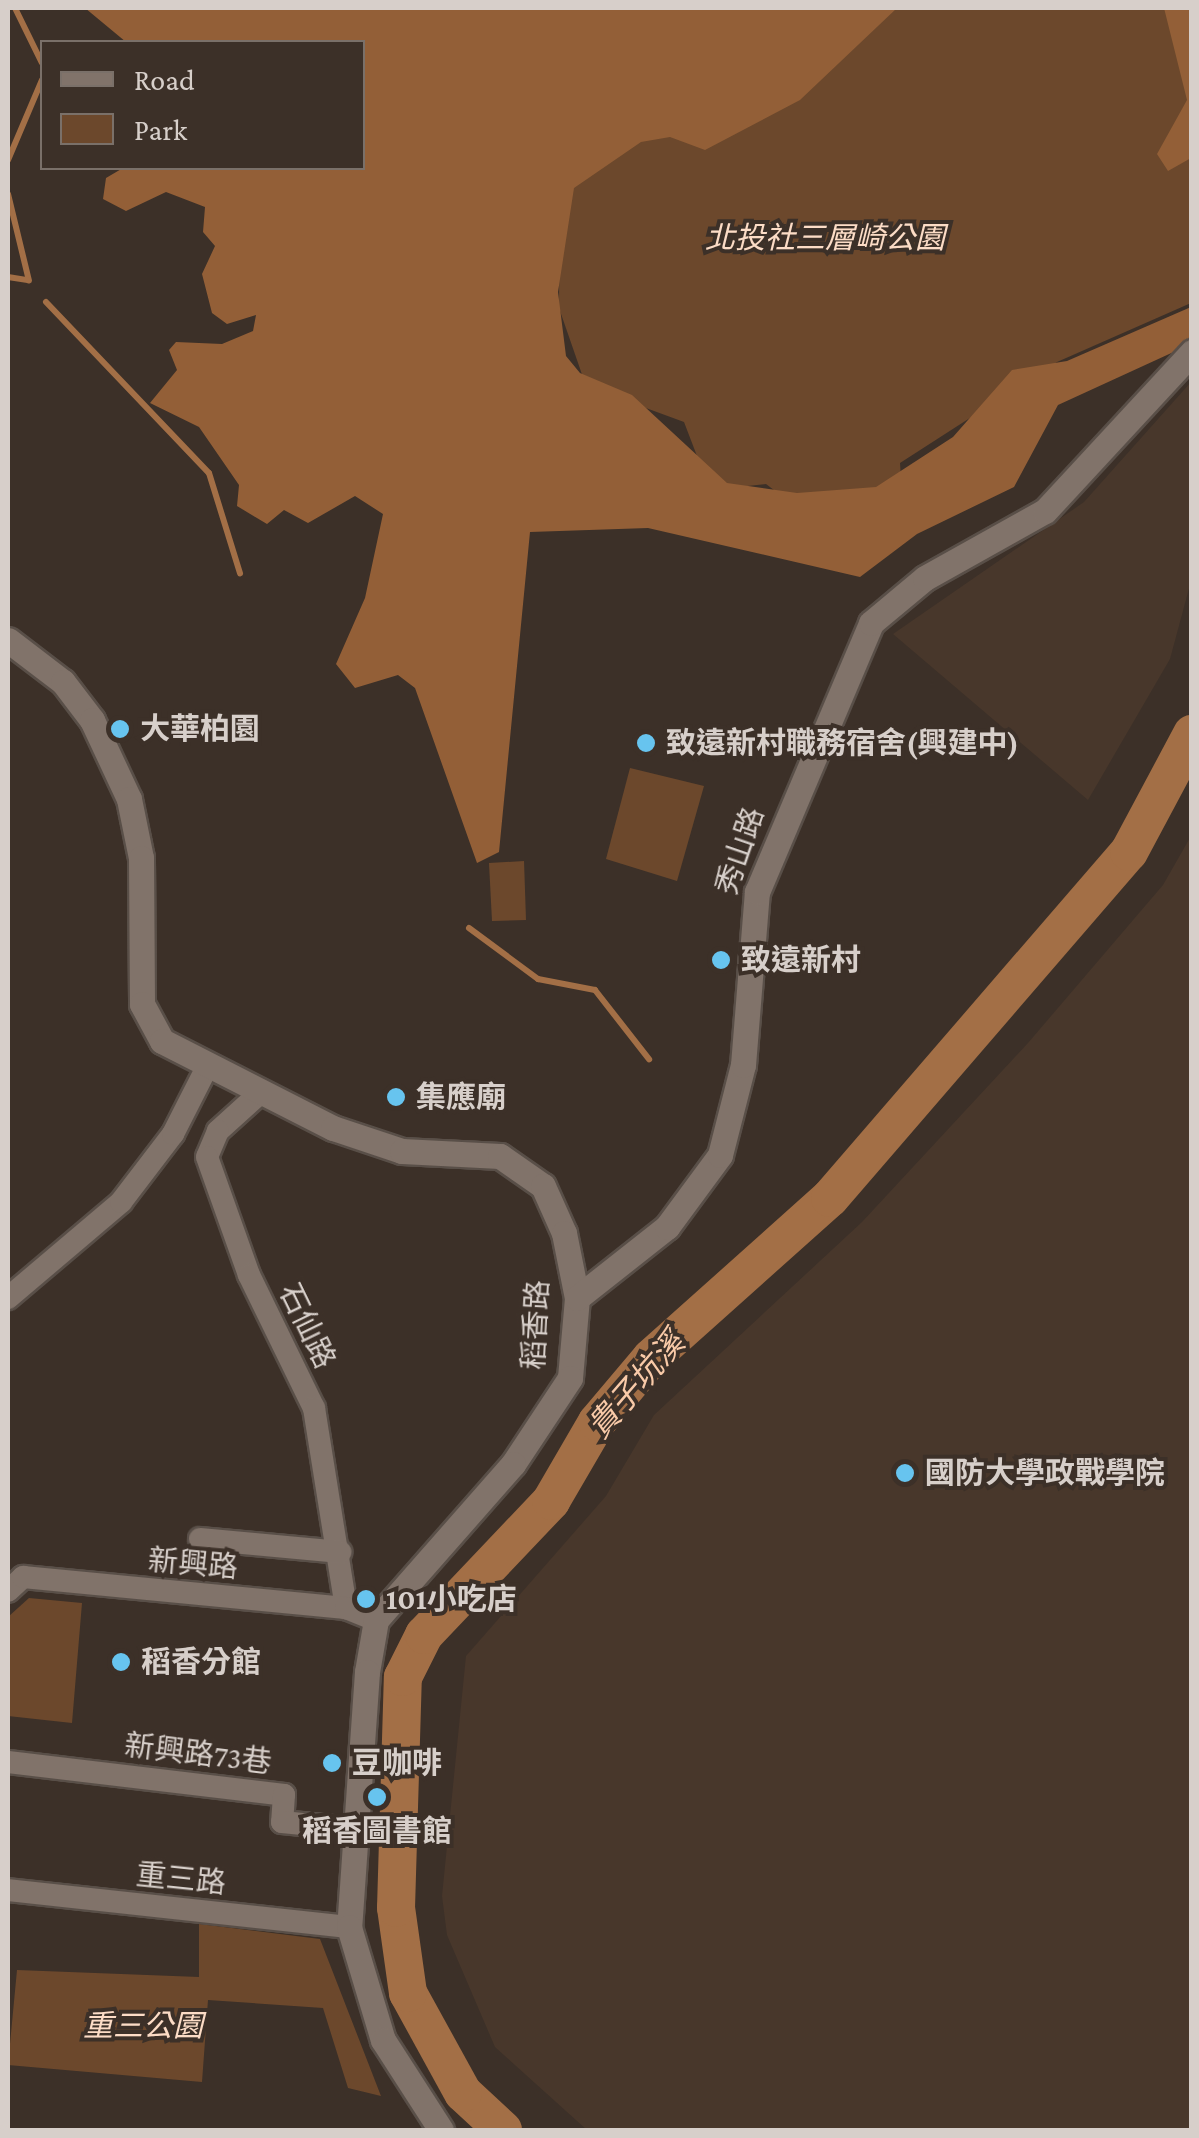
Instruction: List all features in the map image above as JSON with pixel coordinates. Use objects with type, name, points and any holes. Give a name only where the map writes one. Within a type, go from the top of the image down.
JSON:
[{"type":"street","name":"秀山路","points":[[577,1298],[667,1228],[720,1155],[743,1066],[757,892],[871,623],[925,578],[1045,511],[1192,352]]},
{"type":"street","name":"稻香路","points":[[8,640],[63,682],[111,754],[140,858],[142,1004],[162,1041],[206,1069],[402,1151],[500,1156],[526,1168],[556,1209],[577,1298],[570,1378],[555,1405],[376,1620]]},
{"type":"street","points":[[8,1298],[121,1202],[174,1134],[206,1069]]},
{"type":"street","name":"石仙路","points":[[260,1093],[218,1131],[207,1157],[249,1275],[314,1408],[320,1487],[340,1552],[346,1608]]},
{"type":"street","points":[[200,1540],[340,1552]]},
{"type":"street","name":"新興路","points":[[8,1591],[23,1577],[346,1608],[376,1620]]},
{"type":"street","points":[[376,1620],[353,1829],[348,1928],[383,2040],[441,2130]]},
{"type":"street","name":"新興路73巷","points":[[8,1762],[284,1795],[282,1822],[353,1829]]},
{"type":"street","name":"重三路","points":[[8,1890],[348,1928]]},
{"type":"shaded area","points":[[85,8],[897,8],[800,100],[705,150],[670,137],[641,142],[574,188],[558,292],[566,356],[580,373],[632,395],[727,483],[797,493],[876,487],[953,437],[1012,370],[1067,361],[1191,307],[1191,344],[1058,405],[1014,487],[917,534],[860,577],[648,528],[530,532],[499,852],[477,863],[415,688],[398,675],[355,688],[336,664],[365,598],[383,514],[355,496],[308,523],[284,510],[267,524],[237,506],[239,485],[199,427],[150,403],[177,370],[169,350],[176,342],[222,344],[253,331],[256,315],[227,324],[212,313],[202,274],[215,246],[203,232],[205,207],[166,192],[126,211],[103,199],[106,178],[120,170],[365,170],[365,40],[124,40]]},
{"type":"shaded area","points":[[1164,8],[1192,8],[1191,158],[1168,171],[1157,154],[1187,100]]},
{"type":"shaded area","points":[[1191,382],[1191,581],[1170,659],[1088,800],[893,634],[1084,502]]},
{"type":"shaded area","name":"國防大學政戰學院","points":[[1191,836],[1191,2130],[587,2130],[495,2047],[447,1935],[442,1896],[466,1656],[606,1496],[654,1415],[862,1222],[1028,1043],[1163,885]]},
{"type":"green space","name":"北投社三層崎公園","points":[[561,8],[1191,8],[1191,303],[1057,362],[900,463],[903,508],[824,528],[766,484],[710,490],[684,422],[586,386],[559,308]]},
{"type":"green space","points":[[630,768],[704,786],[677,881],[606,859]]},
{"type":"green space","points":[[524,861],[526,920],[492,921],[489,863]]},
{"type":"green space","points":[[29,1598],[82,1603],[72,1723],[8,1716],[8,1617]]},
{"type":"green space","name":"重三公園","points":[[199,1924],[320,1939],[381,2096],[348,2088],[323,2008],[208,2000],[202,2082],[8,2065],[17,1970],[199,1977]]},
{"type":"waterway","points":[[15,8],[40,59]]},
{"type":"waterway","points":[[8,160],[40,85]]},
{"type":"waterway","points":[[8,194],[29,281]]},
{"type":"waterway","points":[[8,277],[28,280]]},
{"type":"waterway","points":[[46,302],[209,473],[240,573]]},
{"type":"waterway","name":"貴子坑溪","points":[[503,2130],[463,2093],[408,1993],[396,1908],[403,1677],[424,1635],[551,1501],[597,1422],[651,1358],[830,1198],[1129,852],[1192,734]]},
{"type":"waterway","points":[[469,928],[538,979],[595,990],[649,1059]]},
{"type":"waterway","points":[[387,1907],[396,1904]]},
{"type":"place","name":"大華柏園","points":[[120,729]]},
{"type":"place","name":"致遠新村職務宿舍(興建中)","points":[[646,743]]},
{"type":"place","name":"致遠新村","points":[[721,960]]},
{"type":"place","name":"集應廟","points":[[396,1097]]},
{"type":"place","name":"國防大學政戰學院","points":[[905,1473]]},
{"type":"place","name":"101小吃店","points":[[366,1599]]},
{"type":"place","name":"稻香分館","points":[[121,1662]]},
{"type":"place","name":"豆咖啡","points":[[332,1763]]},
{"type":"place","name":"稻香圖書館","points":[[377,1797]]}]
